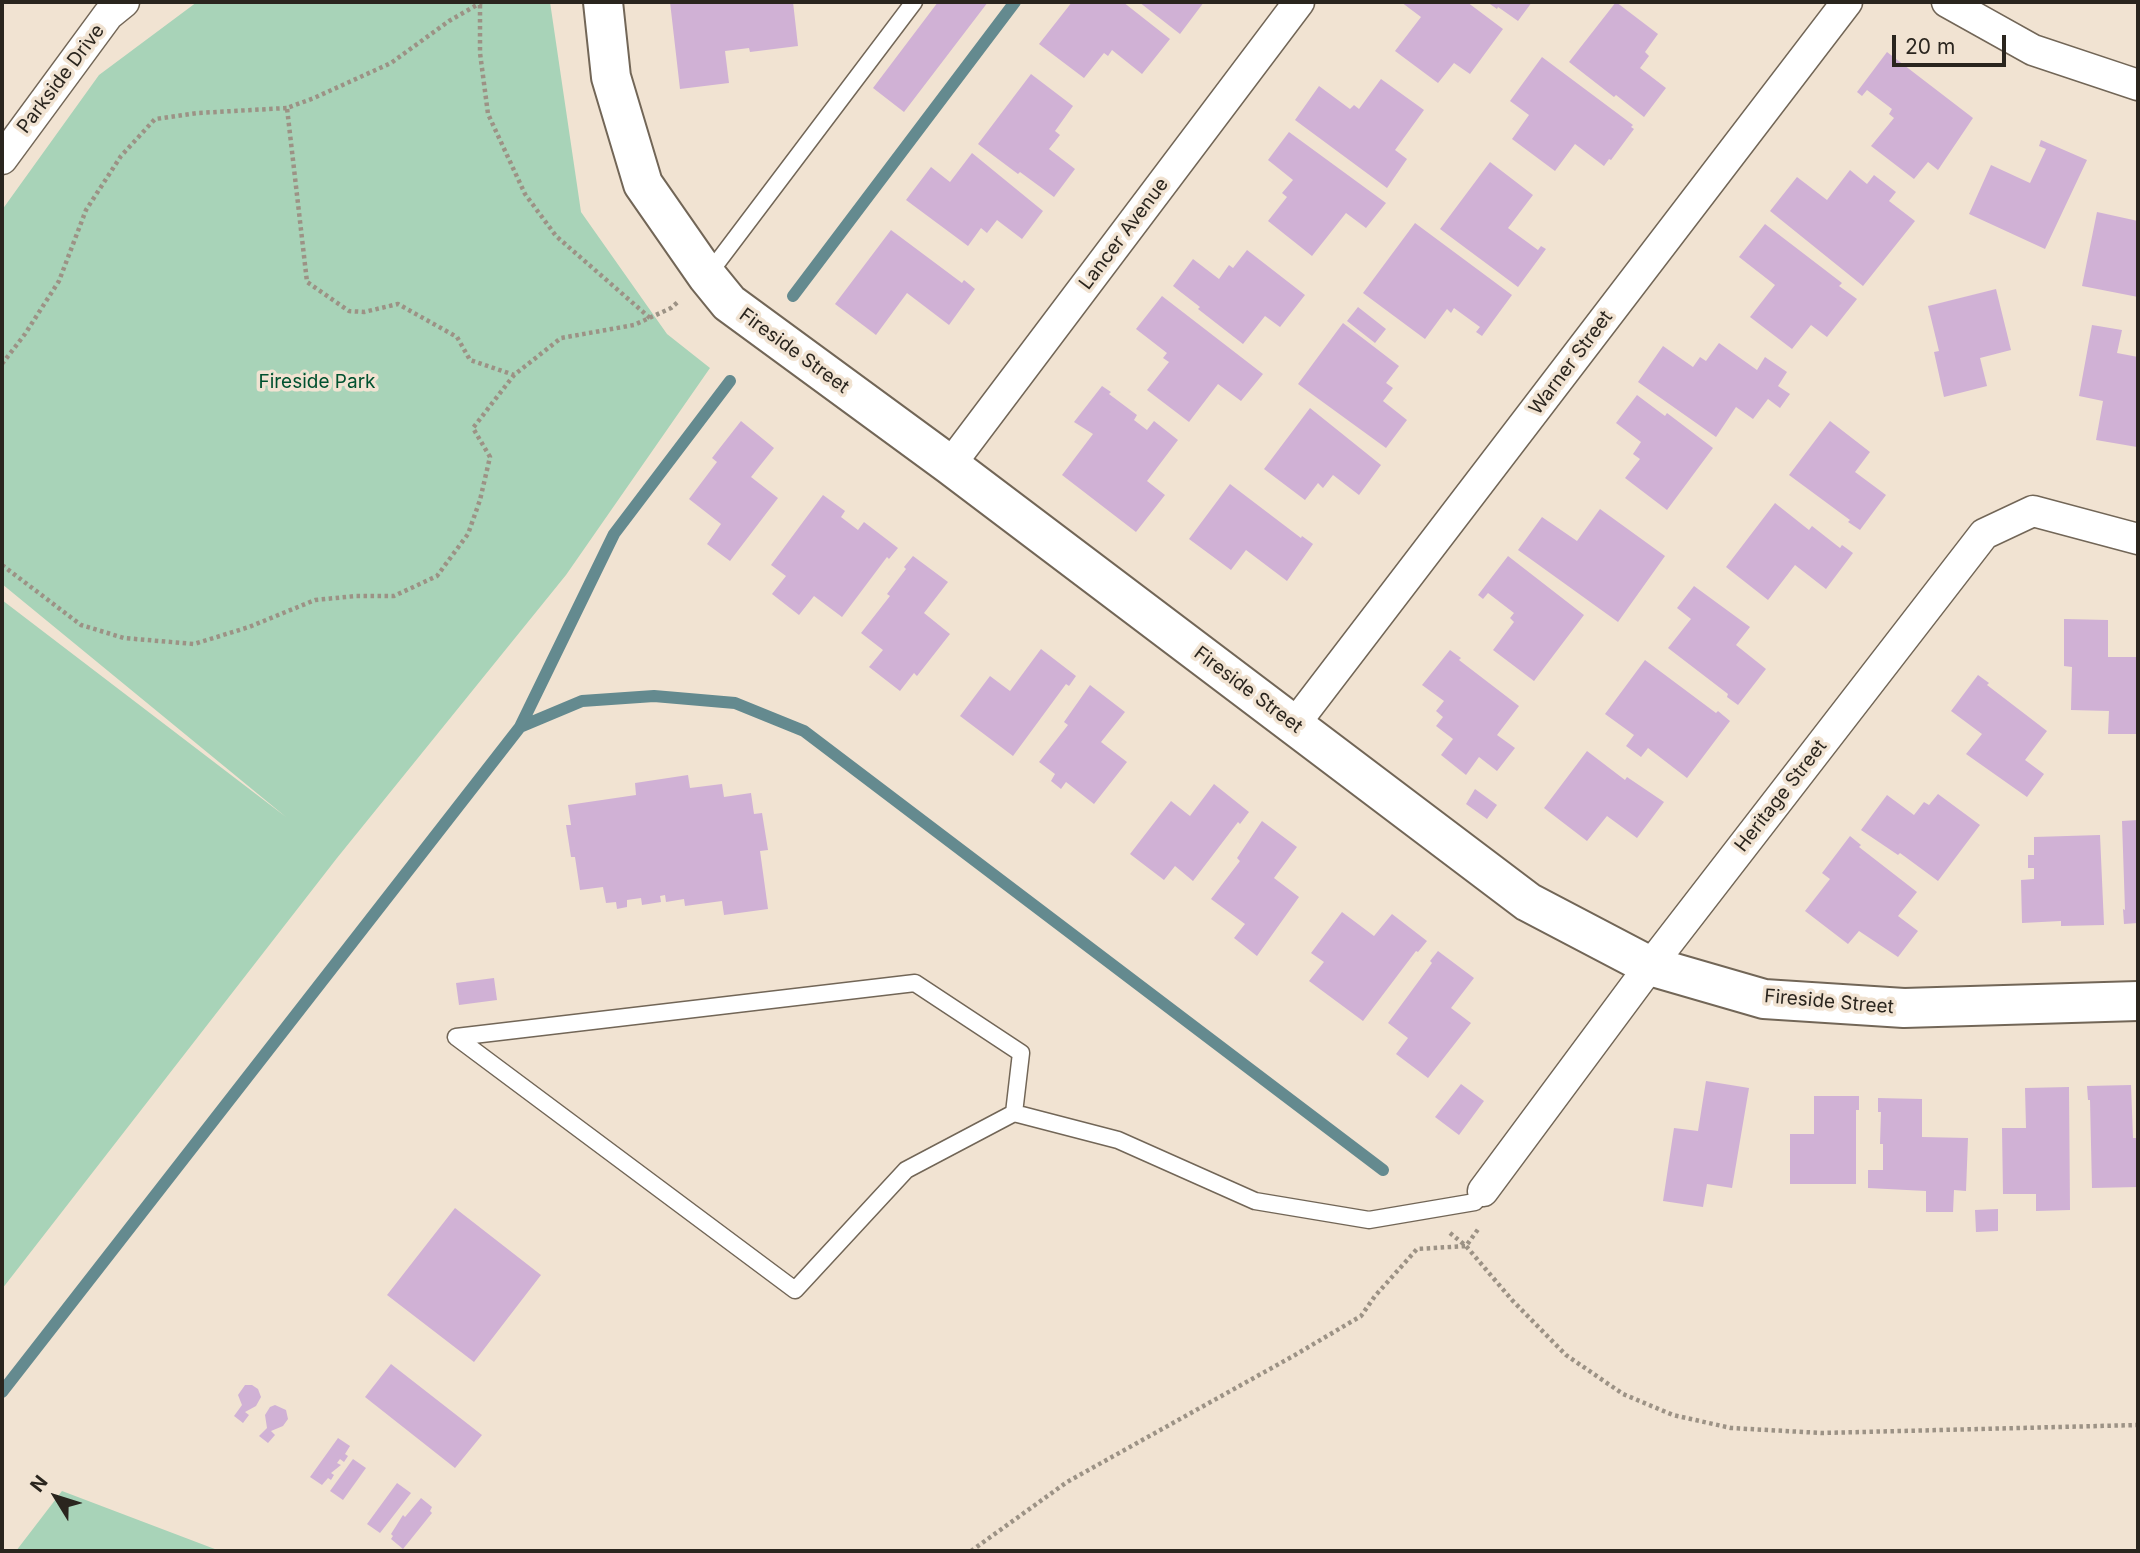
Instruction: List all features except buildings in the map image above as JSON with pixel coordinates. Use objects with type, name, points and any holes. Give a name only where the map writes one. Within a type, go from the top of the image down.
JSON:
[{"type":"street","name":"Parkside Drive","points":[[2,159],[108,15],[124,2]]},
{"type":"street","name":"Fireside Street","points":[[603,2],[611,77],[643,184],[729,303],[950,466],[1528,902],[1650,966],[1764,999],[1904,1008],[2138,1001]]},
{"type":"street","name":"Lancer Avenue","points":[[950,466],[1299,2]]},
{"type":"street","name":"Warner Street","points":[[1294,725],[1847,2]]},
{"type":"street","points":[[1947,2],[2033,51],[2138,85]]},
{"type":"street","name":"Heritage Street","points":[[1483,1191],[1650,966],[1984,534],[2033,511],[2138,539]]},
{"type":"lane","points":[[707,276],[914,2]]},
{"type":"lane","points":[[1014,1113],[1021,1053],[915,983],[456,1037],[794,1290],[906,1170],[1014,1113],[1118,1139],[1255,1201],[1370,1220],[1475,1202],[1483,1191]]},
{"type":"path","points":[[481,3],[480,53],[488,114],[525,194],[556,236],[650,318]]},
{"type":"path","points":[[2,365],[60,281],[86,211],[121,156],[155,119],[198,113],[287,108],[391,63],[449,21],[481,3]]},
{"type":"path","points":[[287,108],[307,282],[349,311],[364,312],[398,304],[457,337],[470,360],[514,375]]},
{"type":"path","points":[[2,565],[81,625],[124,638],[194,644],[249,627],[315,600],[394,596],[437,576],[468,534],[480,500],[490,457],[473,428],[514,375],[561,338],[634,325],[671,308],[707,276]]},
{"type":"path","points":[[971,1551],[1067,1482],[1361,1316],[1417,1249],[1466,1246],[1495,1209],[1483,1191]]},
{"type":"path","points":[[1422,1211],[1466,1246],[1512,1300],[1566,1354],[1623,1394],[1674,1415],[1731,1428],[1822,1433],[2138,1425]]},
{"type":"green space","name":"Fireside Park","points":[[197,2],[550,2],[581,212],[667,334],[710,368],[566,575],[337,858],[2,1289],[2,600],[286,817],[2,584],[2,210],[99,75]]},
{"type":"green space","points":[[62,1491],[220,1551],[16,1551]]},
{"type":"waterway","points":[[793,296],[1015,2]]},
{"type":"waterway","points":[[2,1392],[520,727],[614,534],[730,381]]},
{"type":"waterway","points":[[520,727],[582,701],[654,696],[735,703],[804,731],[1383,1170]]}]
